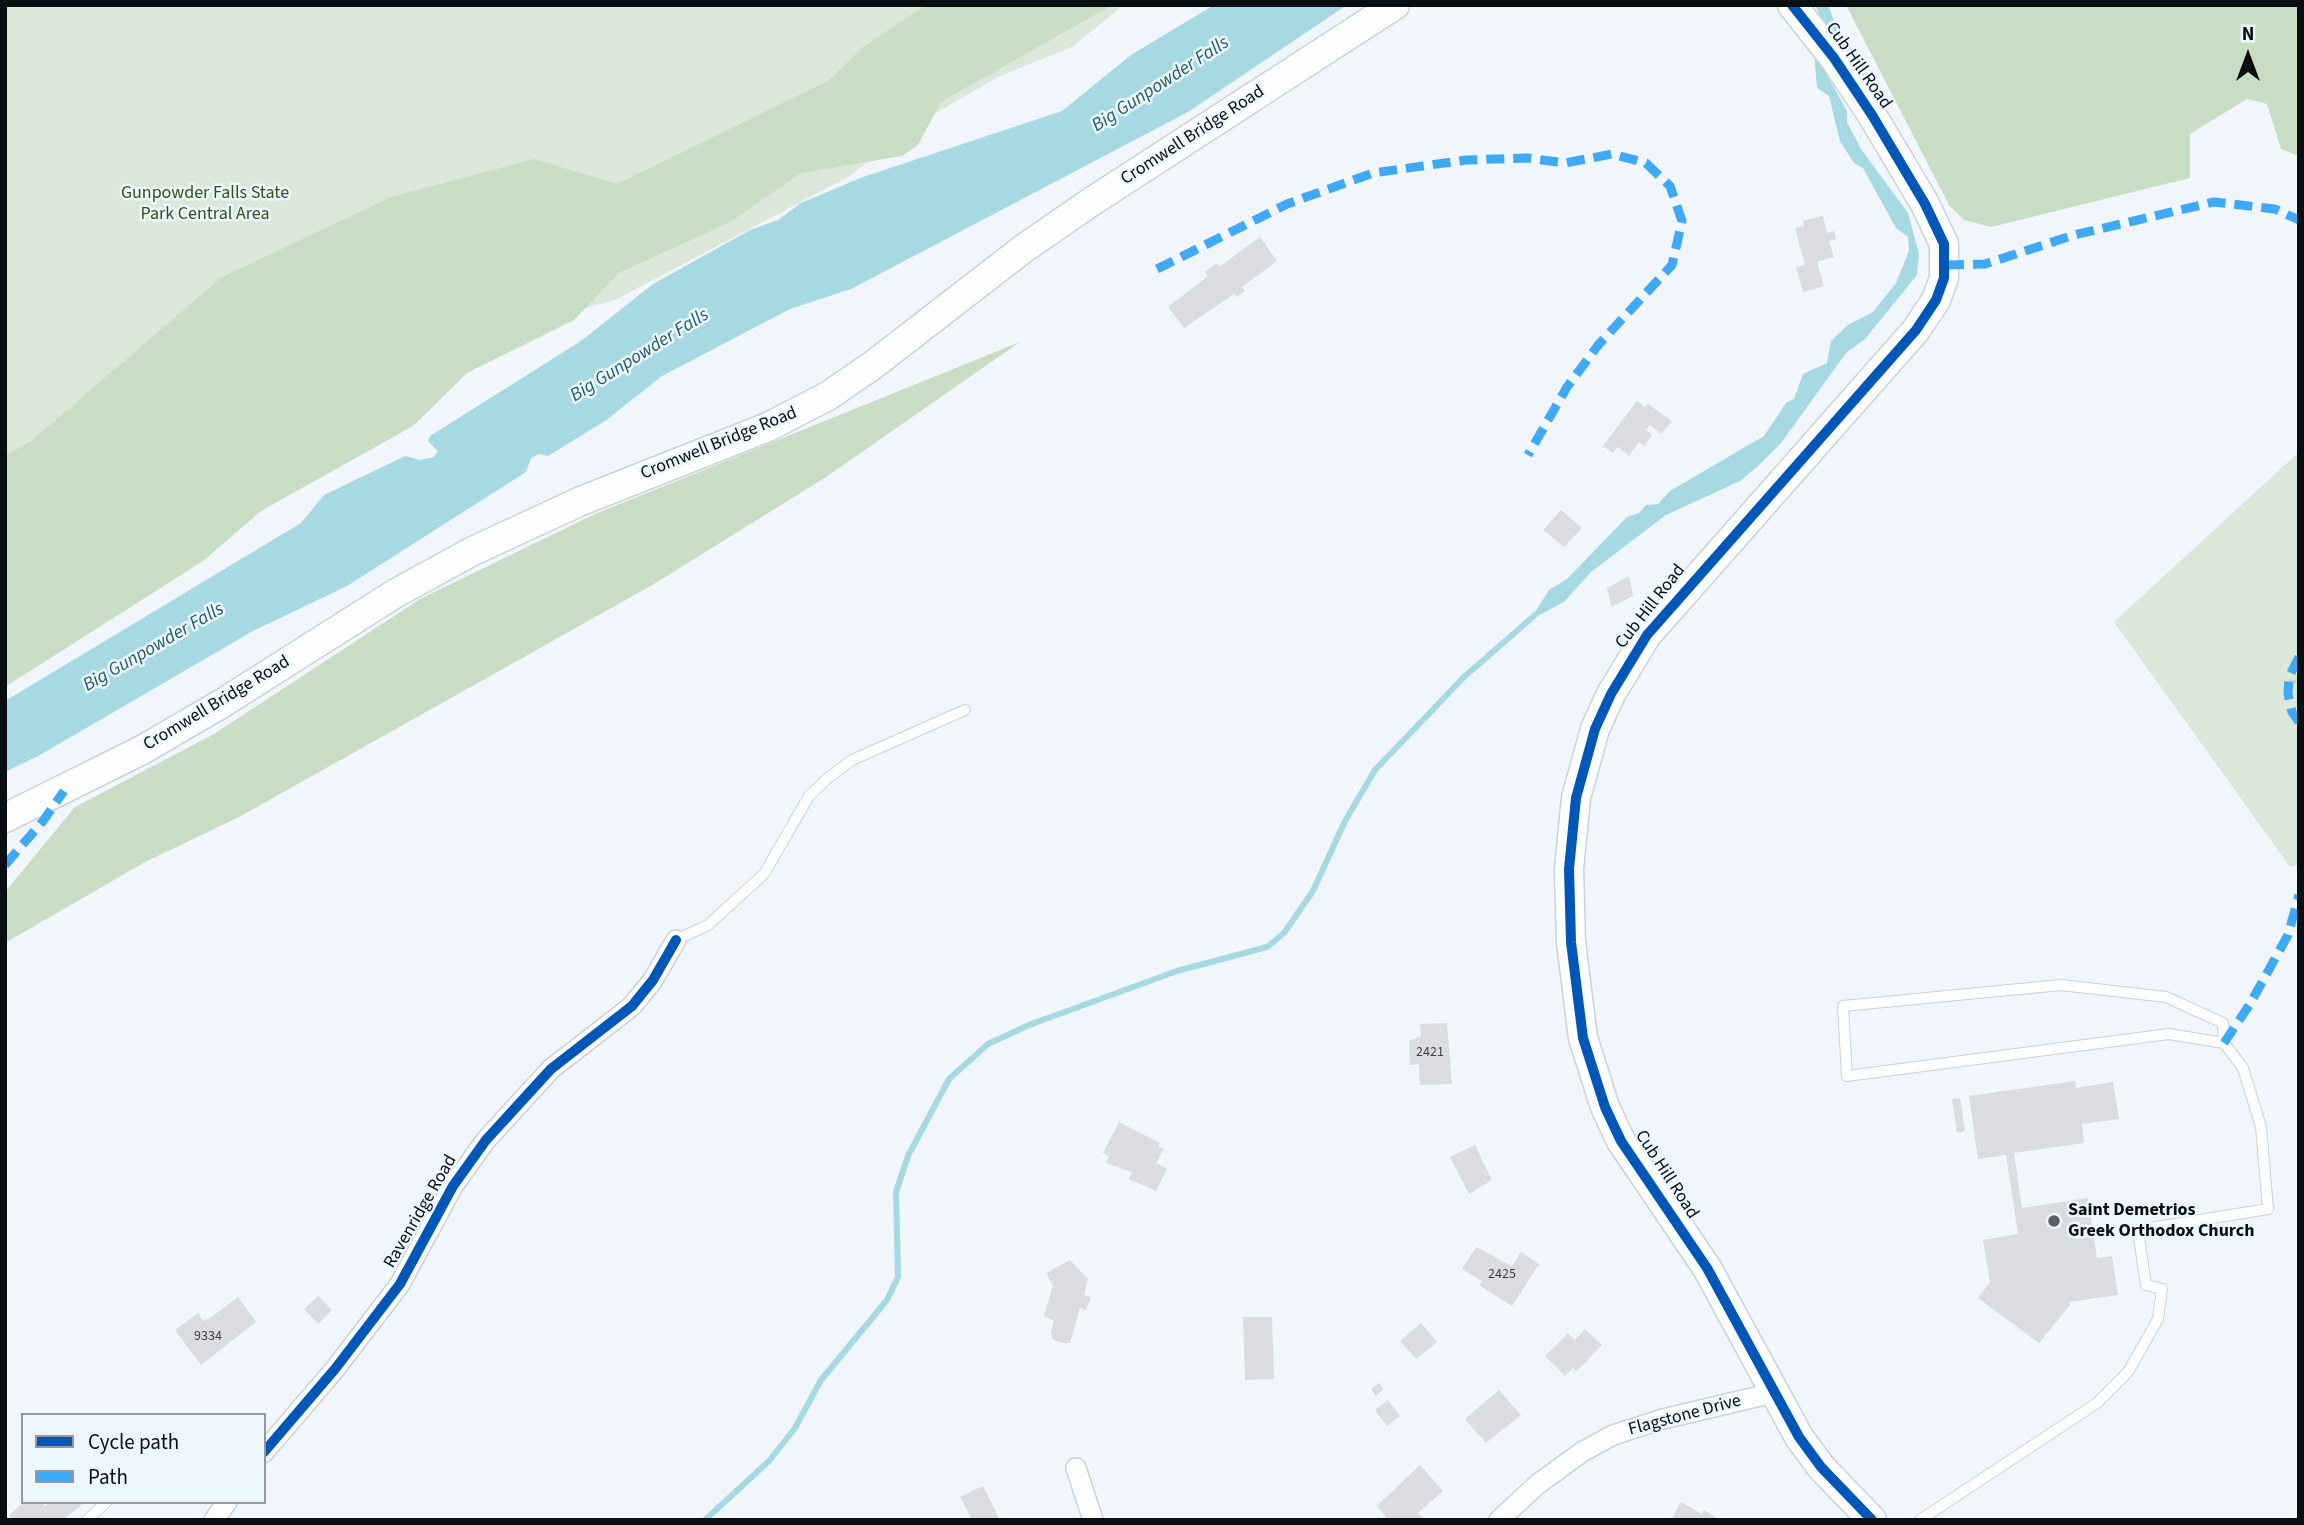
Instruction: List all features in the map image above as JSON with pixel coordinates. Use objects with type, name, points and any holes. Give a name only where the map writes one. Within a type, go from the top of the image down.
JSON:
[{"type":"street","name":"Cromwell Bridge Road","points":[[5,818],[142,750],[221,704],[396,593],[496,539],[581,500],[768,427],[828,396],[1023,249],[1091,202],[1395,5]]},
{"type":"street","name":"Cub Hill Road","points":[[1792,5],[1872,115],[1940,232],[1946,265],[1938,296],[1887,364],[1738,528],[1647,635],[1611,694],[1595,729],[1576,798],[1570,858],[1571,942],[1581,1024],[1593,1072],[1622,1141],[1707,1268],[1773,1393],[1821,1468],[1872,1520]]},
{"type":"street","name":"Ravenridge Road","points":[[266,1450],[335,1369],[400,1284],[453,1186],[486,1140],[551,1069],[632,1006],[653,980],[676,940]]},
{"type":"street","name":"Flagstone Drive","points":[[1499,1520],[1538,1484],[1582,1452],[1613,1435],[1663,1419],[1773,1393]]},
{"type":"street","points":[[1076,1468],[1093,1520]]},
{"type":"street","points":[[214,1520],[226,1504]]},
{"type":"lane","name":"Ravenridge Road","points":[[676,940],[708,925],[764,874],[810,796],[828,778],[852,760],[965,710]]},
{"type":"lane","points":[[1920,1520],[2097,1403],[2128,1372],[2158,1319],[2162,1290],[2146,1285],[2138,1230],[2268,1209],[2261,1127],[2243,1068],[2224,1043],[2223,1023],[2166,997],[2061,985],[1843,1006],[1847,1076],[2169,1034],[2224,1043]]},
{"type":"lane","points":[[87,1520],[104,1504]]},
{"type":"path","points":[[2289,681],[2299,682]]},
{"type":"green space","name":"Gunpowder Falls State Park Central Area","points":[[5,5],[1124,5],[1072,47],[1000,76],[915,125],[850,176],[615,300],[240,403],[5,642]]},
{"type":"green space","points":[[926,5],[1112,5],[941,102],[918,145],[902,156],[801,173],[730,222],[619,273],[574,320],[467,373],[413,426],[261,511],[203,561],[5,687],[5,455],[30,442],[222,277],[391,197],[534,159],[617,184],[828,81],[862,48]]},
{"type":"green space","points":[[1846,5],[2299,5],[2299,156],[2281,149],[2267,104],[2247,99],[2190,134],[2190,178],[1991,227],[1964,220],[1949,205]]},
{"type":"green space","points":[[1020,342],[826,477],[654,584],[239,817],[145,862],[5,943],[5,892],[75,807],[214,734],[420,599],[595,514]]},
{"type":"green space","points":[[2299,452],[2299,865],[2290,867],[2114,622]]},
{"type":"water","name":"Big Gunpowder Falls","points":[[1214,5],[1347,5],[1188,112],[851,289],[790,309],[662,376],[605,421],[548,456],[539,454],[531,458],[526,472],[347,586],[253,631],[38,756],[5,772],[5,701],[301,523],[324,495],[405,456],[420,460],[434,457],[438,451],[428,441],[430,436],[581,341],[653,284],[750,230],[778,220],[801,203],[863,177],[1062,111],[1131,55]]},
{"type":"water","points":[[1815,5],[1828,5],[1838,32],[1836,43],[1823,68],[1847,111],[1847,122],[1861,149],[1908,213],[1919,254],[1917,275],[1865,339],[1846,353],[1781,443],[1758,466],[1740,481],[1666,515],[1591,572],[1564,602],[1530,620],[1549,590],[1567,579],[1627,517],[1639,513],[1646,505],[1658,504],[1670,491],[1764,436],[1786,403],[1794,399],[1803,374],[1827,363],[1831,341],[1848,325],[1873,312],[1896,283],[1909,251],[1908,237],[1896,228],[1863,168],[1854,163],[1840,141],[1829,96],[1817,88],[1814,51],[1823,22]]},
{"type":"building","points":[[1823,216],[1827,233],[1834,231],[1836,239],[1829,241],[1834,257],[1817,262],[1824,286],[1803,292],[1796,267],[1805,265],[1795,228],[1804,226],[1803,221]]},
{"type":"building","points":[[1260,237],[1277,261],[1242,287],[1245,291],[1237,297],[1234,294],[1184,328],[1168,307],[1208,276],[1205,272],[1217,263],[1219,267]]},
{"type":"building","points":[[1637,401],[1645,407],[1648,404],[1672,421],[1661,434],[1650,425],[1646,430],[1652,435],[1644,446],[1639,442],[1629,456],[1618,447],[1613,453],[1603,446]]},
{"type":"building","points":[[1561,510],[1582,528],[1564,547],[1543,530]]},
{"type":"building","points":[[1629,576],[1633,596],[1611,607],[1607,588]]},
{"type":"building","points":[[1447,1023],[1452,1084],[1420,1085],[1419,1064],[1410,1065],[1409,1041],[1421,1036],[1420,1024]]},
{"type":"building","name":"Saint Demetrios Greek Orthodox Church","points":[[2075,1081],[2076,1088],[2113,1082],[2119,1119],[2082,1124],[2084,1143],[2014,1153],[2022,1208],[2088,1198],[2097,1258],[2112,1256],[2118,1295],[2069,1302],[2070,1305],[2039,1343],[1978,1298],[1990,1282],[1983,1240],[2018,1234],[2006,1155],[1978,1159],[1969,1096]]},
{"type":"building","points":[[1960,1098],[1965,1131],[1957,1133],[1952,1099]]},
{"type":"building","points":[[1119,1122],[1160,1143],[1158,1146],[1164,1149],[1156,1163],[1167,1169],[1156,1191],[1129,1179],[1132,1172],[1106,1163],[1109,1156],[1103,1153]]},
{"type":"building","points":[[1475,1145],[1492,1180],[1469,1194],[1450,1157]]},
{"type":"building","points":[[1476,1247],[1512,1266],[1521,1252],[1539,1264],[1512,1306],[1479,1285],[1482,1281],[1462,1269]]},
{"type":"building","points":[[1070,1260],[1088,1279],[1084,1295],[1091,1297],[1086,1310],[1080,1308],[1070,1343],[1063,1343],[1053,1340],[1051,1332],[1054,1321],[1044,1316],[1053,1286],[1046,1273]]},
{"type":"building","points":[[318,1296],[332,1310],[318,1324],[304,1309]]},
{"type":"building","points":[[238,1297],[256,1322],[201,1365],[175,1330],[198,1313],[203,1321],[210,1318]]},
{"type":"building","points":[[1243,1317],[1272,1317],[1274,1379],[1245,1380]]},
{"type":"building","points":[[1421,1323],[1437,1342],[1416,1359],[1400,1341]]},
{"type":"building","points":[[1585,1329],[1602,1345],[1582,1366],[1576,1371],[1573,1368],[1565,1376],[1545,1356],[1568,1333],[1575,1340]]},
{"type":"building","points":[[1379,1383],[1384,1389],[1376,1396],[1371,1389]]},
{"type":"building","points":[[1499,1390],[1521,1415],[1486,1443],[1465,1419]]},
{"type":"building","points":[[1388,1400],[1400,1416],[1387,1426],[1375,1410]]},
{"type":"building","points":[[1420,1465],[1443,1491],[1418,1513],[1425,1520],[1388,1520],[1377,1506]]},
{"type":"building","points":[[983,1486],[1000,1520],[967,1520],[971,1518],[960,1497]]},
{"type":"building","points":[[1681,1502],[1702,1514],[1704,1510],[1720,1520],[1671,1520]]},
{"type":"building","points":[[22,1504],[83,1504],[63,1520],[14,1520],[9,1515]]},
{"type":"waterway","points":[[705,1520],[769,1461],[795,1428],[821,1380],[887,1300],[898,1277],[896,1192],[908,1156],[949,1079],[988,1044],[1029,1025],[1177,971],[1267,947],[1284,933],[1313,891],[1345,821],[1375,770],[1464,677],[1535,615]]},
{"type":"marked path","points":[[1157,269],[1287,204],[1373,173],[1466,160],[1527,158],[1565,163],[1612,154],[1646,163],[1670,186],[1682,221],[1672,265],[1599,344],[1567,387],[1528,455]]},
{"type":"marked path","points":[[1946,265],[1985,264],[2074,235],[2214,202],[2275,209],[2299,220]]},
{"type":"marked path","points":[[2299,657],[2289,677],[2288,694],[2292,712],[2299,722]]},
{"type":"marked path","points":[[5,865],[43,821],[64,791]]},
{"type":"marked path","points":[[2224,1043],[2250,1004],[2288,935],[2299,895]]},
{"type":"cycle path","points":[[1792,5],[1834,58],[1925,204],[1944,244],[1944,278],[1936,300],[1916,330],[1647,635],[1611,694],[1595,729],[1576,798],[1569,869],[1571,942],[1583,1038],[1605,1107],[1621,1141],[1707,1268],[1799,1437],[1821,1467],[1872,1520]]},
{"type":"cycle path","points":[[266,1450],[335,1369],[400,1284],[453,1186],[486,1140],[551,1069],[632,1006],[653,980],[676,940]]},
{"type":"place","name":"Saint Demetrios Greek Orthodox Church","points":[[2054,1221]]}]
